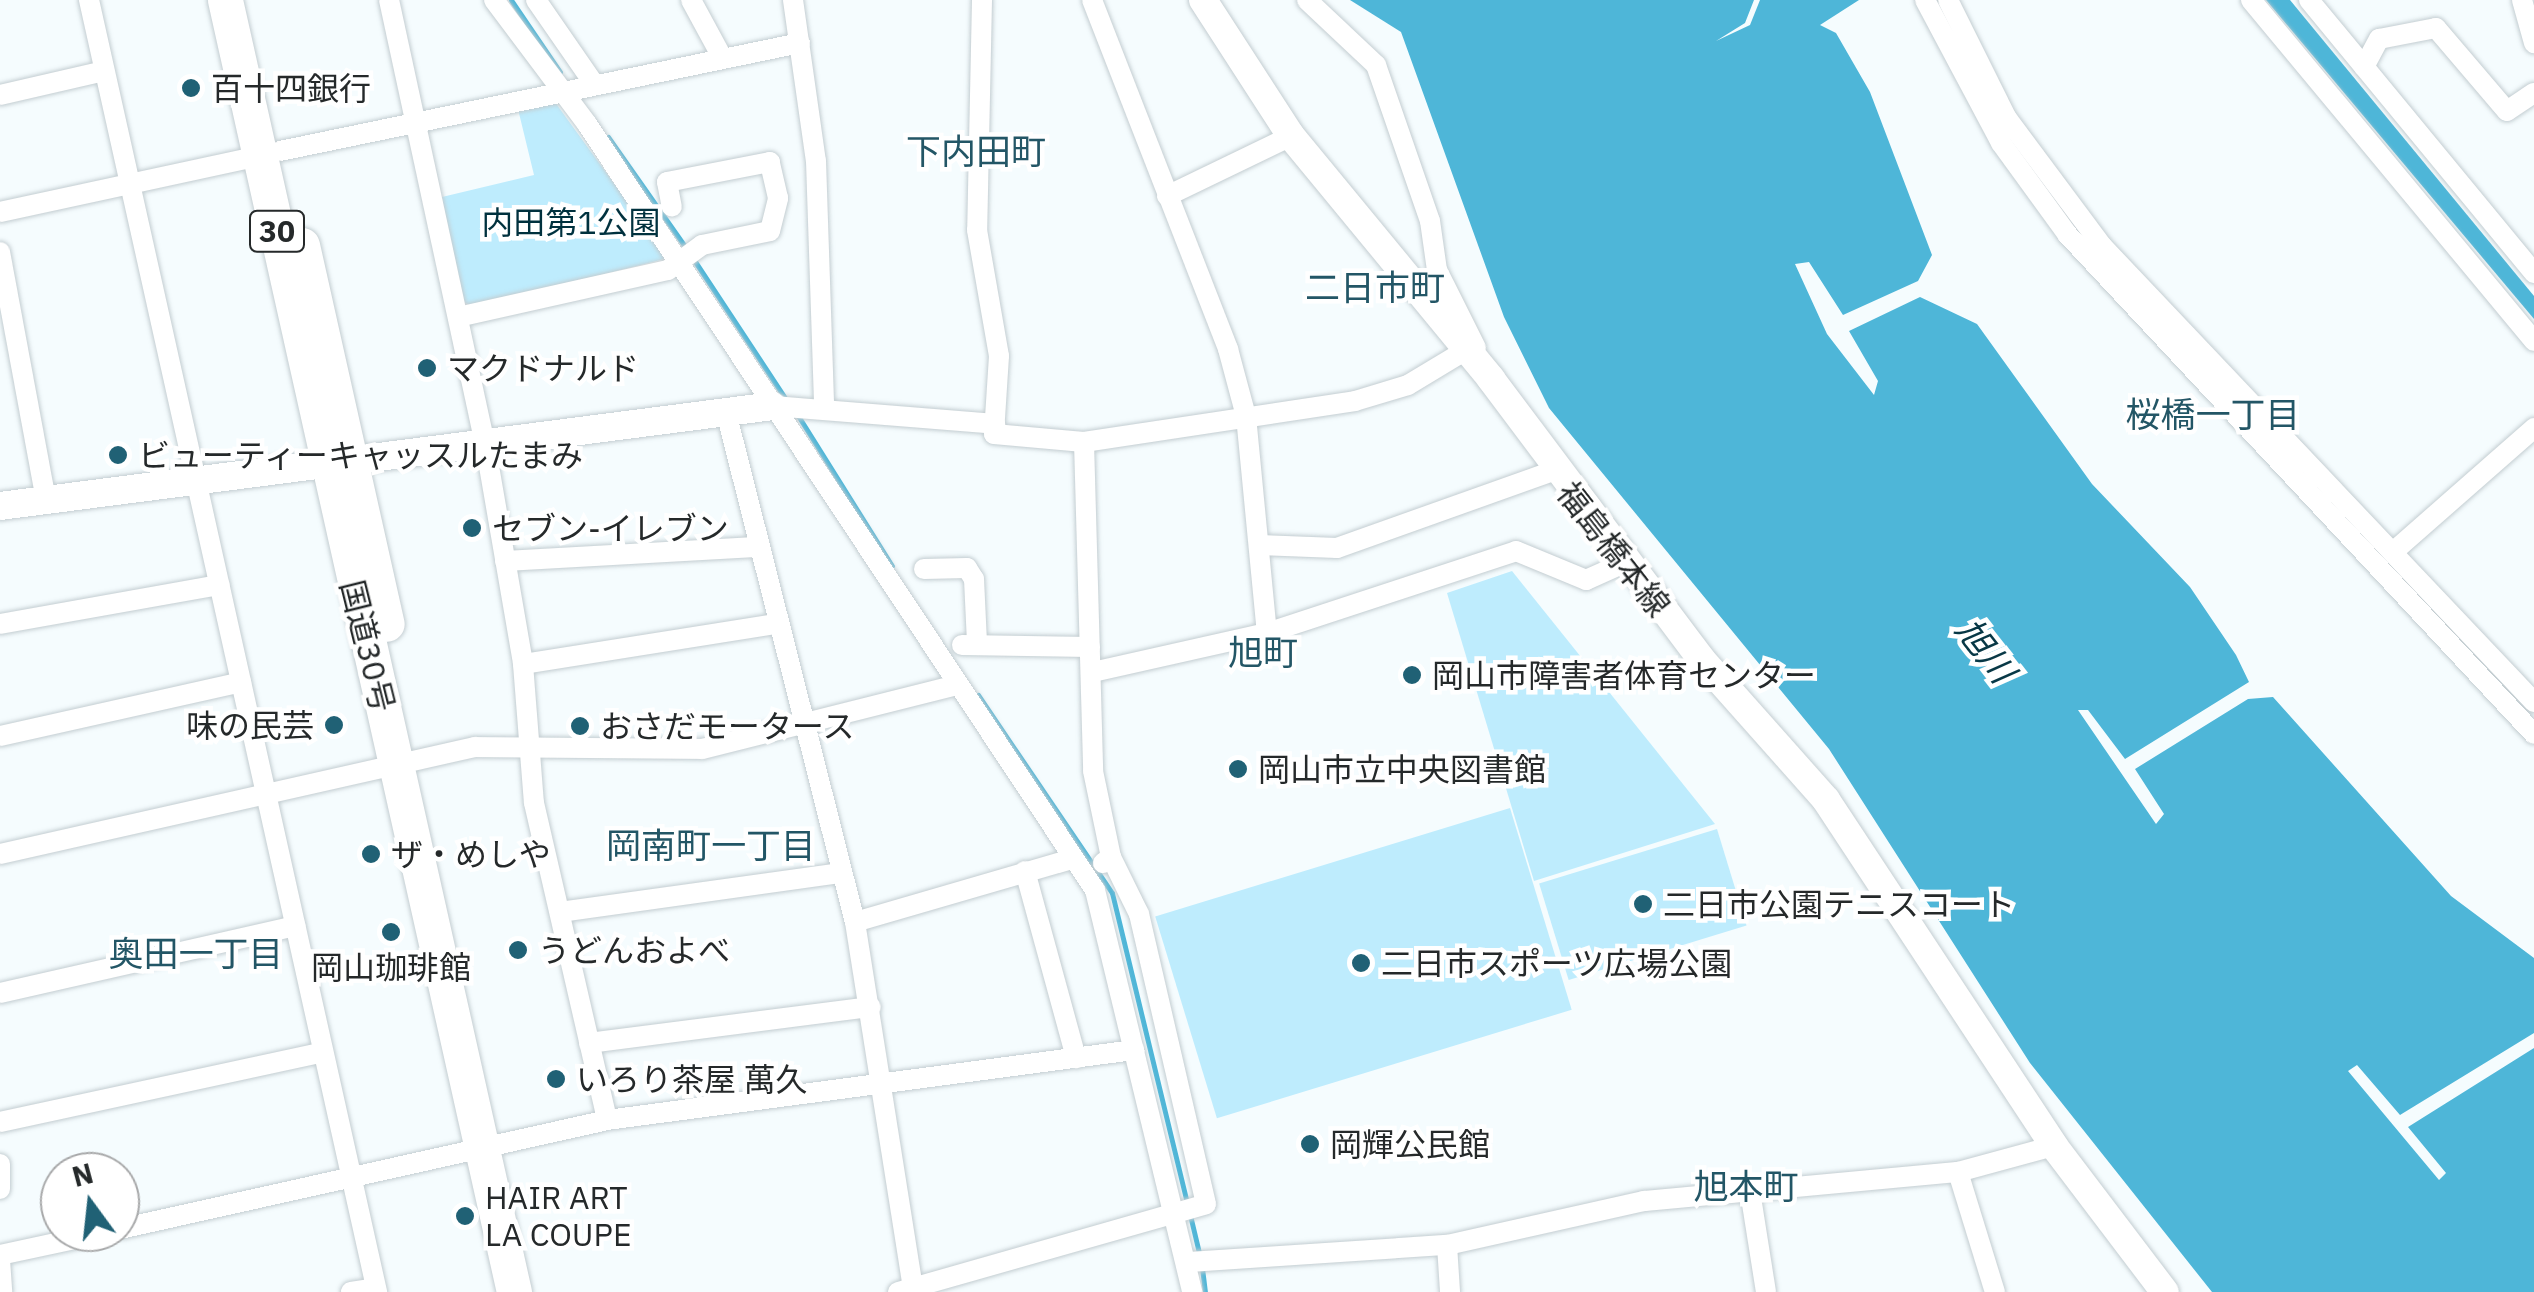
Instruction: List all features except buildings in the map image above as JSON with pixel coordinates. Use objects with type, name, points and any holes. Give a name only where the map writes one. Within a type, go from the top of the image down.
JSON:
[{"type":"highway","name":"国道30号","points":[[225,0],[270,154]]},
{"type":"highway","name":"国道30号","points":[[247,0],[270,154],[337,461],[493,1146],[532,1292]]},
{"type":"highway","name":"国道30号","points":[[493,1146],[514,1292]]},
{"type":"main road","name":"福島橋本線","points":[[1203,0],[1291,136],[1491,379],[1553,471],[1624,563],[1826,800],[2054,1146],[2165,1292]]},
{"type":"main road","points":[[0,506],[784,406]]},
{"type":"street","points":[[89,0],[377,1290],[351,1292]]},
{"type":"street","points":[[389,0],[485,443],[523,664],[534,803],[607,1120]]},
{"type":"street","points":[[494,0],[684,258],[784,406],[953,686],[1072,860]]},
{"type":"street","points":[[536,0],[589,81]]},
{"type":"street","points":[[690,0],[722,57]]},
{"type":"street","points":[[794,0],[816,161],[824,407]]},
{"type":"street","points":[[982,0],[978,230],[999,356],[994,434],[1084,442],[1355,402],[1408,385],[1466,350]]},
{"type":"street","points":[[1092,0],[1168,196],[1246,416],[1267,633]]},
{"type":"street","points":[[1307,0],[1376,66],[1430,221],[1437,270],[1491,379]]},
{"type":"street","points":[[1925,0],[2001,144],[2067,234],[2534,734]]},
{"type":"street","points":[[1948,0],[2006,116],[2068,204],[2534,702]]},
{"type":"street","points":[[2251,0],[2534,341]]},
{"type":"street","points":[[2308,0],[2534,273]]},
{"type":"street","points":[[2522,0],[2534,43]]},
{"type":"street","points":[[2364,66],[2379,40],[2436,28],[2507,111],[2534,93]]},
{"type":"street","points":[[0,212],[131,187],[589,81],[800,44]]},
{"type":"street","points":[[0,95],[104,71]]},
{"type":"street","points":[[1168,196],[1291,136]]},
{"type":"street","points":[[458,317],[684,258],[770,231],[778,198],[770,162],[667,182],[672,207]]},
{"type":"street","points":[[0,252],[46,500]]},
{"type":"street","points":[[784,406],[995,424]]},
{"type":"street","points":[[726,412],[800,723],[854,922],[886,1084],[903,1291],[1182,1212],[1209,1197],[1135,900],[1098,867],[1072,860],[854,922]]},
{"type":"street","points":[[2393,552],[2534,428]]},
{"type":"street","points":[[1084,442],[1090,647],[1096,672],[1093,770],[1098,867],[1134,1050],[1197,1262],[1192,1292]]},
{"type":"street","points":[[1260,545],[1337,548],[1553,471]]},
{"type":"street","points":[[505,561],[756,547]]},
{"type":"street","points":[[1096,672],[1267,633],[1516,551],[1586,580],[1624,563]]},
{"type":"street","points":[[924,570],[966,568],[974,578],[969,644],[1090,647]]},
{"type":"street","points":[[0,624],[220,585]]},
{"type":"street","points":[[523,664],[776,624]]},
{"type":"street","points":[[0,736],[242,682]]},
{"type":"street","points":[[0,854],[407,763],[532,746],[646,755],[953,686]]},
{"type":"street","points":[[1025,872],[1076,1058]]},
{"type":"street","points":[[560,912],[841,873]]},
{"type":"street","points":[[0,994],[296,926]]},
{"type":"street","points":[[588,1043],[871,1007]]},
{"type":"street","points":[[140,1225],[607,1120],[1134,1050]]},
{"type":"street","points":[[0,1122],[323,1052]]},
{"type":"street","points":[[1197,1262],[1446,1245],[1644,1201],[1958,1172],[2054,1146]]},
{"type":"street","points":[[0,1164],[0,1189]]},
{"type":"street","points":[[1958,1172],[1995,1292]]},
{"type":"street","points":[[1750,1191],[1766,1292]]},
{"type":"street","points":[[1446,1245],[1450,1292]]},
{"type":"street","points":[[2,1292],[0,1258],[40,1248]]},
{"type":"green space","name":"内田第1公園","points":[[552,98],[668,258],[474,307],[462,301],[442,197],[534,175],[517,105]]},
{"type":"green space","points":[[1512,571],[1715,824],[1534,881],[1447,593]]},
{"type":"green space","name":"二日市スポーツ広場公園","points":[[1510,808],[1572,1010],[1217,1118],[1155,916]]},
{"type":"green space","name":"二日市公園テニスコート","points":[[1717,829],[1747,926],[1569,980],[1539,883]]},
{"type":"water","name":"旭川","points":[[1350,0],[1754,0],[1745,23],[1716,41],[1750,25],[1760,0],[1859,0],[1820,25],[1836,33],[1870,92],[1932,255],[1918,281],[1843,315],[1809,262],[1795,264],[1827,334],[1874,395],[1878,381],[1849,331],[1920,297],[1977,324],[2092,484],[2190,587],[2236,655],[2249,682],[2125,759],[2088,710],[2078,710],[2156,824],[2164,814],[2135,769],[2248,699],[2273,697],[2451,896],[2534,958],[2534,1033],[2400,1115],[2357,1065],[2348,1071],[2439,1180],[2446,1173],[2408,1127],[2534,1048],[2534,1292],[2212,1292],[2030,1063],[1829,749],[1549,408],[1504,317],[1401,32]]},
{"type":"water","points":[[2266,0],[2290,0],[2534,296],[2534,319]]},
{"type":"waterway","points":[[511,0],[560,72]]},
{"type":"waterway","points":[[608,137],[688,251]]},
{"type":"waterway","points":[[694,260],[787,401]]},
{"type":"waterway","points":[[797,414],[892,566]]},
{"type":"waterway","points":[[978,695],[1112,893],[1187,1204]]},
{"type":"waterway","points":[[1190,1215],[1200,1257]]},
{"type":"waterway","points":[[1202,1268],[1205,1292]]},
{"type":"place","name":"百十四銀行","points":[[191,88]]},
{"type":"place","name":"マクドナルド","points":[[427,368]]},
{"type":"place","name":"ビューティーキャッスルたまみ","points":[[118,455]]},
{"type":"place","name":"セブン-イレブン","points":[[472,528]]},
{"type":"place","name":"岡山市障害者体育センター","points":[[1412,675]]},
{"type":"place","name":"味の民芸","points":[[334,725]]},
{"type":"place","name":"おさだモータース","points":[[580,726]]},
{"type":"place","name":"岡山市立中央図書館","points":[[1238,769]]},
{"type":"place","name":"ザ・めしや","points":[[371,854]]},
{"type":"place","name":"二日市公園テニスコート","points":[[1643,904]]},
{"type":"place","name":"岡山珈琲館","points":[[391,932]]},
{"type":"place","name":"うどんおよべ","points":[[518,950]]},
{"type":"place","name":"二日市スポーツ広場公園","points":[[1361,963]]},
{"type":"place","name":"いろり茶屋 萬久","points":[[556,1079]]},
{"type":"place","name":"岡輝公民館","points":[[1310,1144]]},
{"type":"place","name":"HAIR ART LA COUPE","points":[[465,1216]]},
{"type":"district","name":"下内田町","points":[[976,151]]},
{"type":"district","name":"二日市町","points":[[1375,287]]},
{"type":"district","name":"桜橋一丁目","points":[[2213,414]]},
{"type":"district","name":"旭町","points":[[1263,652]]},
{"type":"district","name":"岡南町一丁目","points":[[711,845]]},
{"type":"district","name":"奥田一丁目","points":[[196,953]]},
{"type":"district","name":"旭本町","points":[[1746,1186]]}]
